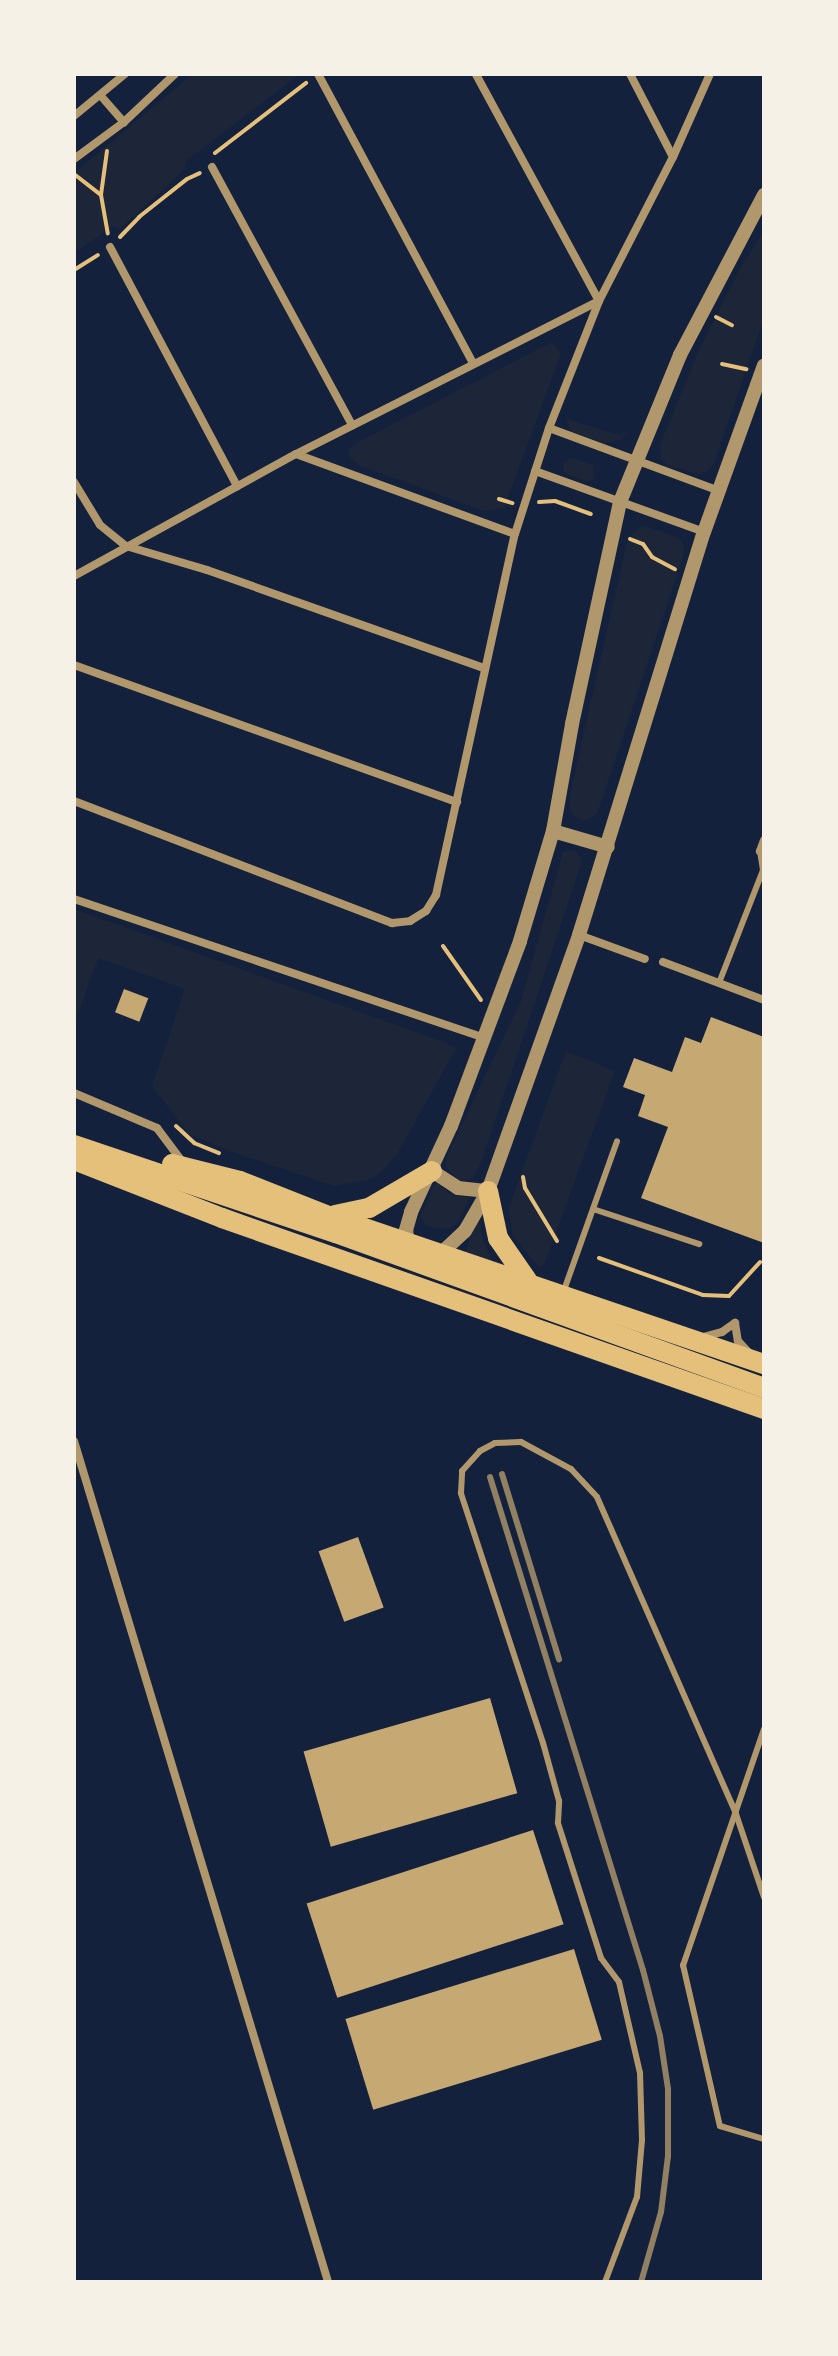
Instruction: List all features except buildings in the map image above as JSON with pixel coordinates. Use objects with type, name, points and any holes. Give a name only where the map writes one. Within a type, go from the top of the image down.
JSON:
[{"type":"main road","points":[[74,1145],[103,1146],[240,1181],[329,1216],[527,1280],[764,1363]]},
{"type":"main road","points":[[74,1145],[164,1173],[764,1388]]},
{"type":"main road","points":[[74,1160],[222,1218],[764,1409]]},
{"type":"main road","points":[[329,1216],[369,1208],[432,1171]]},
{"type":"main road","points":[[488,1191],[498,1238],[527,1280]]},
{"type":"main road","points":[[222,1218],[245,1216],[408,1270],[421,1265]]},
{"type":"main road","points":[[421,1265],[433,1279],[452,1289],[552,1326],[596,1348]]},
{"type":"street","points":[[74,116],[125,74]]},
{"type":"street","points":[[74,159],[124,122],[175,74]]},
{"type":"street","points":[[318,74],[473,363]]},
{"type":"street","points":[[476,74],[599,301]]},
{"type":"street","points":[[630,74],[673,157]]},
{"type":"street","points":[[74,801],[392,923],[410,921],[426,911],[436,895],[515,534],[549,428],[599,301],[673,157],[710,74]]},
{"type":"street","points":[[101,96],[124,122]]},
{"type":"street","points":[[212,167],[352,425]]},
{"type":"street","points":[[764,195],[680,355],[620,502],[572,724],[553,831],[520,941],[484,1038],[432,1171],[411,1212],[408,1251],[421,1265],[443,1252],[465,1231],[488,1191],[579,935],[704,532],[764,365]]},
{"type":"street","points":[[110,247],[237,486]]},
{"type":"street","points":[[74,576],[296,454],[599,301]]},
{"type":"street","points":[[549,428],[719,491]]},
{"type":"street","points":[[296,454],[515,534]]},
{"type":"street","points":[[535,471],[704,532]]},
{"type":"street","points":[[74,482],[100,525],[126,546],[207,570],[484,668]]},
{"type":"street","points":[[74,665],[457,802]]},
{"type":"street","points":[[553,831],[608,847]]},
{"type":"street","points":[[762,852],[764,840]]},
{"type":"street","points":[[74,899],[484,1038]]},
{"type":"street","points":[[579,935],[645,959]]},
{"type":"street","points":[[663,962],[764,1000]]},
{"type":"street","points":[[74,1093],[157,1128],[187,1168]]},
{"type":"street","points":[[432,1171],[458,1188],[488,1191]]},
{"type":"street","points":[[694,1339],[722,1332],[735,1323],[738,1341],[764,1363]]},
{"type":"street","points":[[74,1441],[328,2282]]},
{"type":"lane","points":[[719,983],[763,870],[762,852]]},
{"type":"lane","points":[[563,1293],[617,1141]]},
{"type":"lane","points":[[593,1209],[699,1244]]},
{"type":"lane","points":[[605,2282],[637,2197],[642,2140],[640,2073],[619,1982],[601,1958],[558,1823],[559,1801],[543,1743],[461,1493],[462,1471],[470,1458],[495,1443],[521,1442],[571,1469],[586,1482],[606,1514],[735,1811],[764,1897]]},
{"type":"lane","points":[[764,1729],[683,1965],[720,2126],[764,2139]]},
{"type":"path","points":[[74,270],[110,247],[139,217],[187,179],[212,167],[212,157],[217,149],[318,74]]},
{"type":"path","points":[[109,133],[101,195],[110,247]]},
{"type":"path","points":[[74,174],[101,195]]},
{"type":"path","points":[[716,317],[732,325]]},
{"type":"path","points":[[722,364],[746,369]]},
{"type":"path","points":[[499,499],[524,505],[555,501],[591,514]]},
{"type":"path","points":[[628,538],[643,544],[652,557],[678,571]]},
{"type":"path","points":[[443,946],[482,1002]]},
{"type":"path","points":[[168,1120],[194,1143],[224,1155]]},
{"type":"path","points":[[523,1177],[525,1188],[557,1241]]},
{"type":"path","points":[[599,1258],[688,1290],[729,1296],[760,1262]]},
{"type":"shaded area","points":[[193,74],[300,74],[186,161],[184,170],[120,229],[113,226],[77,251],[74,259],[74,173]]},
{"type":"shaded area","points":[[764,230],[764,318],[713,466],[701,475],[667,465],[661,457],[660,445],[699,350]]},
{"type":"shaded area","points":[[552,342],[561,354],[504,508],[484,511],[359,465],[350,458],[348,450],[356,443]]},
{"type":"shaded area","points":[[566,419],[619,435],[628,432],[620,440],[605,443],[571,432]]},
{"type":"shaded area","points":[[571,458],[593,465],[594,478],[588,482],[564,473],[563,463]]},
{"type":"shaded area","points":[[642,525],[677,537],[683,543],[684,553],[597,814],[584,821],[573,815],[569,808],[571,790],[628,538]]},
{"type":"shaded area","points":[[575,850],[582,859],[580,867],[482,1160],[473,1178],[459,1181],[446,1167],[447,1156],[521,1001],[563,852]]},
{"type":"shaded area","points":[[74,909],[457,1047],[397,1154],[379,1174],[368,1180],[335,1186],[230,1151],[189,1134],[152,1086],[185,989],[98,958],[74,1026]]},
{"type":"shaded area","points":[[566,1051],[615,1071],[544,1265],[539,1267],[512,1235],[509,1207]]},
{"type":"shaded area","points":[[436,1181],[450,1195],[470,1197],[457,1223],[448,1229],[428,1227],[420,1217]]},
{"type":"shaded area","points":[[478,1218],[482,1236],[492,1261],[465,1253]]},
{"type":"railway","points":[[502,1474],[559,1659]]},
{"type":"railway","points":[[490,1477],[643,1970],[660,2036],[668,2089],[668,2156],[661,2212],[641,2282]]}]
